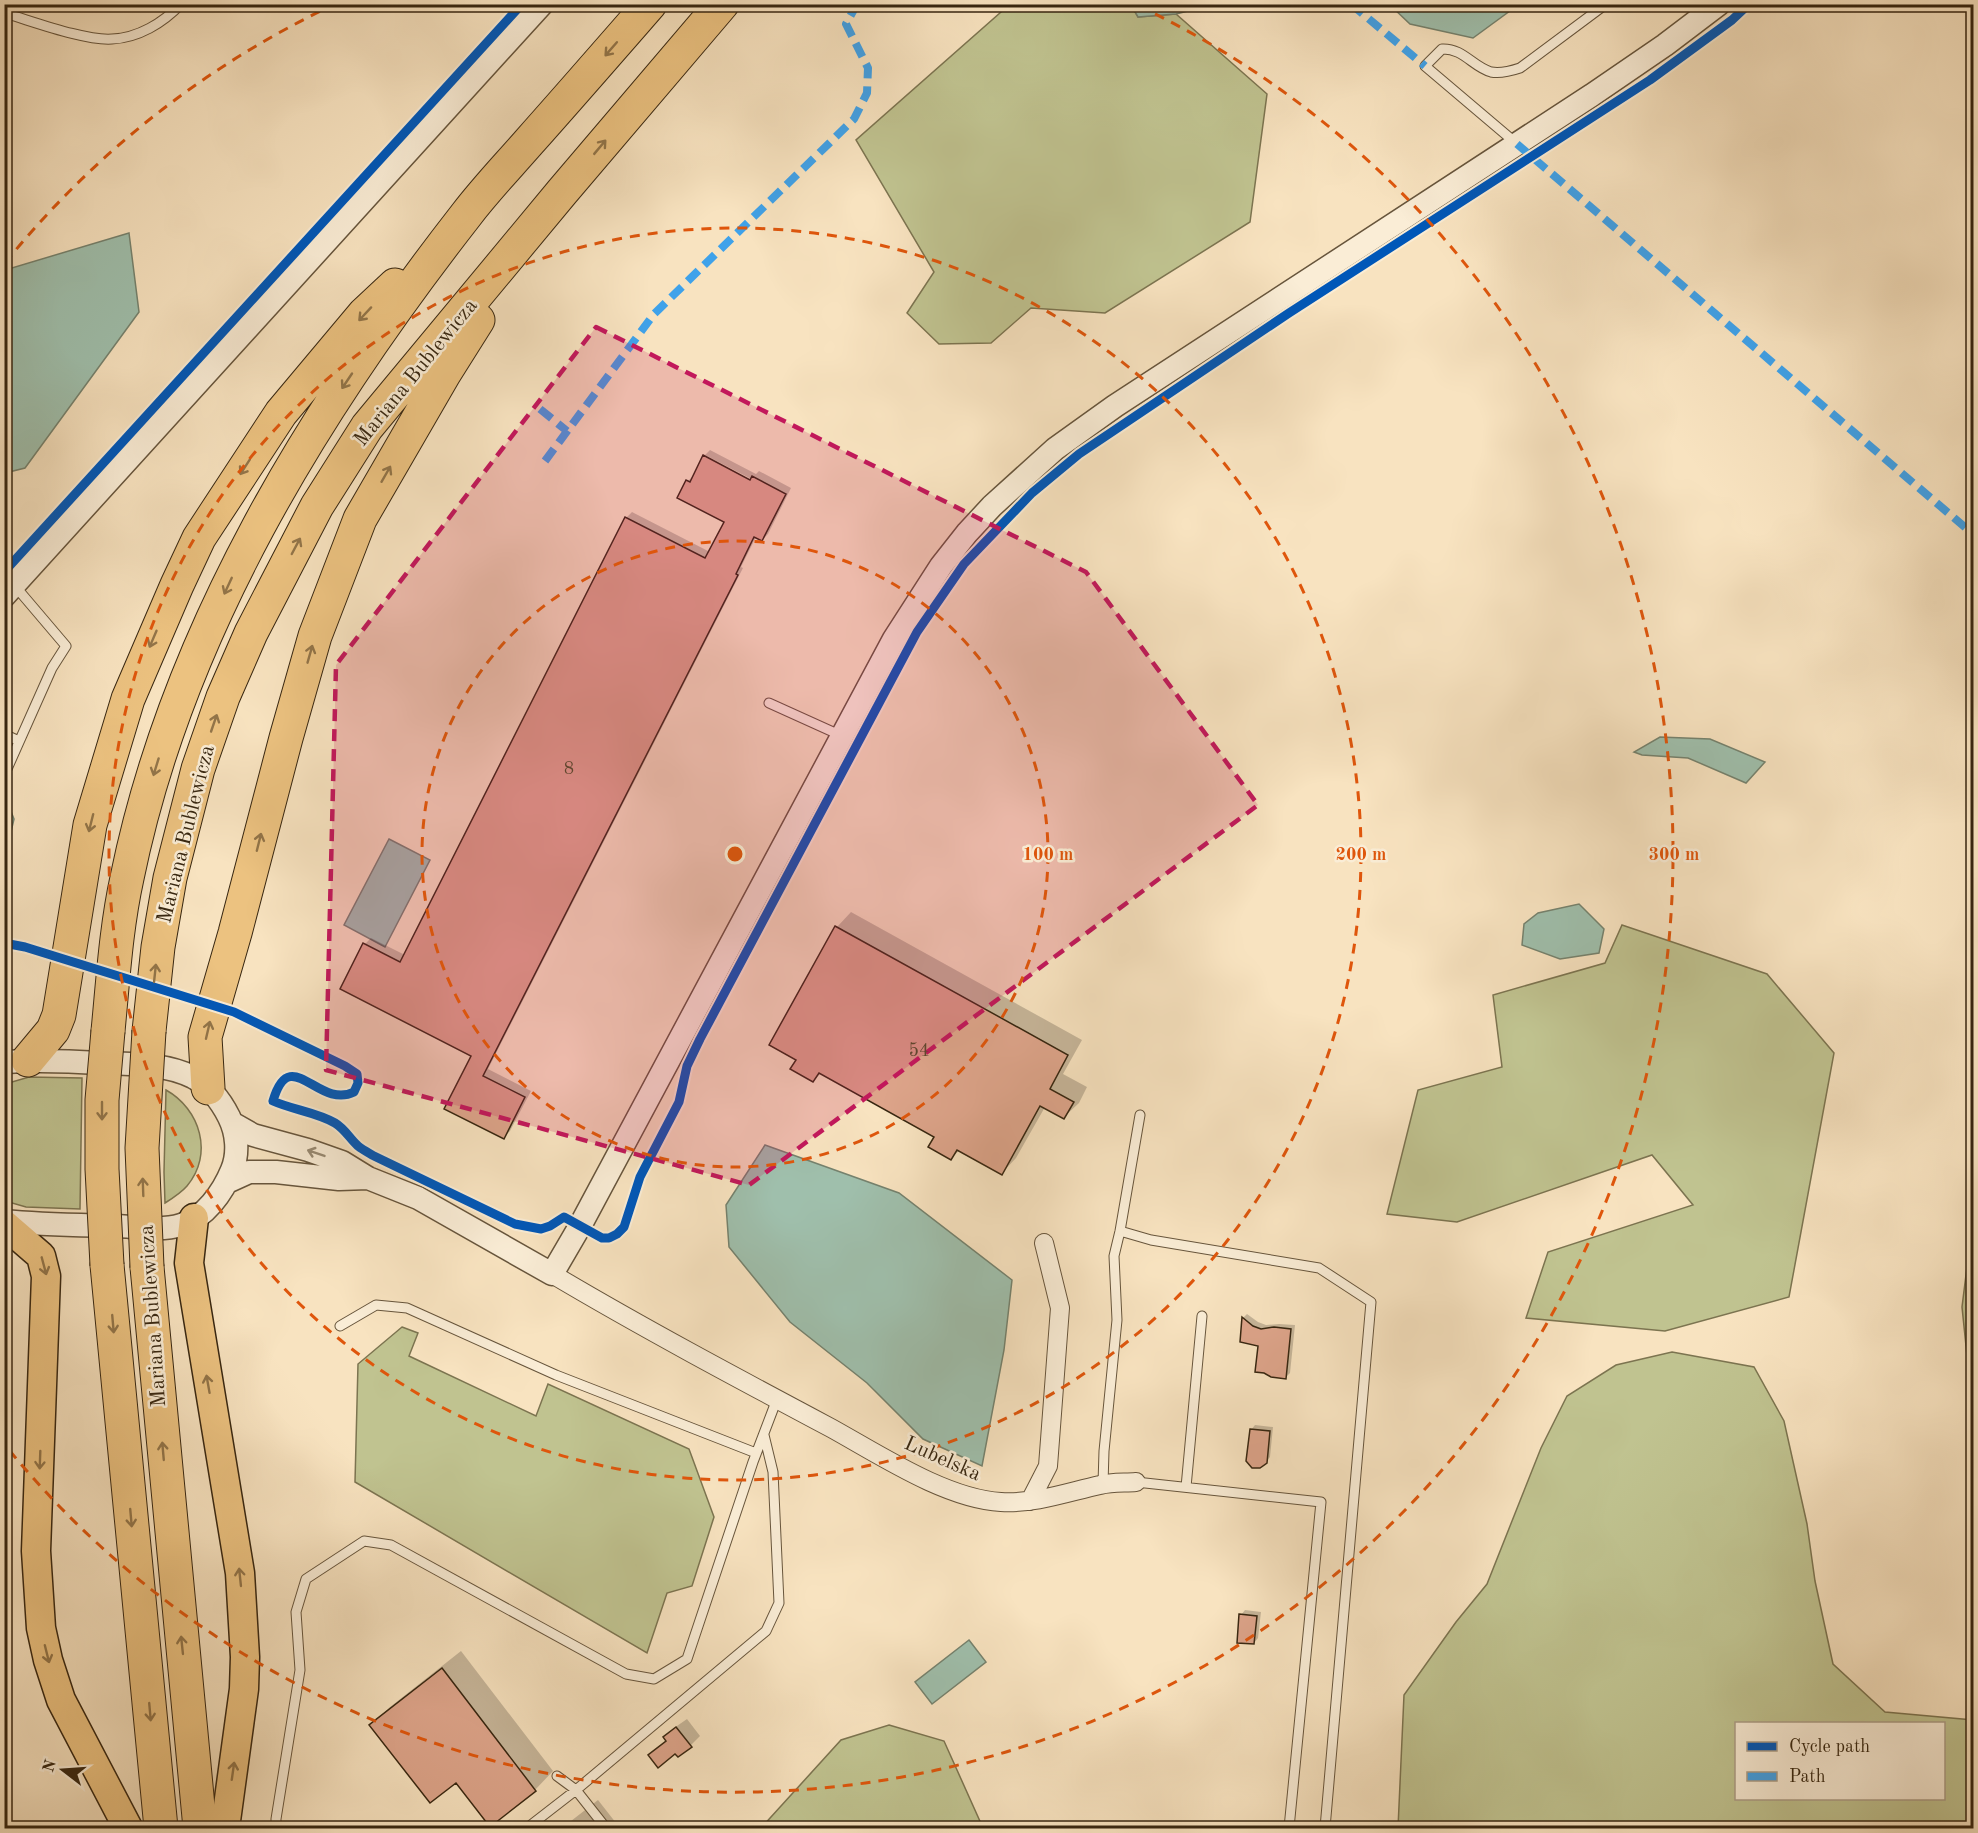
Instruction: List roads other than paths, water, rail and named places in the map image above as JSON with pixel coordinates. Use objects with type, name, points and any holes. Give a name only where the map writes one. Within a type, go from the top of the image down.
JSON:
[{"type":"highway","name":"Mariana Bublewicza","points":[[161,1828],[107,1265],[102,1169],[102,1100],[116,942],[127,878],[145,803],[167,730],[228,584],[253,535],[326,412],[369,347],[466,214],[650,4]]},
{"type":"highway","name":"Mariana Bublewicza","points":[[200,1828],[147,1267],[142,1148],[148,1031],[158,947],[170,878],[198,770],[223,697],[251,633],[317,506],[366,427],[722,4]]},
{"type":"highway","points":[[208,1088],[205,1037],[235,933],[285,738],[315,636],[360,519],[444,374],[562,192]]},
{"type":"highway","points":[[16,1061],[53,1030],[59,1015],[90,825],[128,699],[162,617],[199,538],[281,413],[364,314],[466,214]]},
{"type":"main road","points":[[194,1218],[189,1263],[240,1573],[245,1658],[241,1719],[225,1828]]},
{"type":"main road","points":[[4,1223],[41,1256],[46,1276],[36,1551],[41,1628],[48,1660],[61,1700],[128,1828]]},
{"type":"street","points":[[10,591],[542,4]]},
{"type":"street","points":[[232,1123],[254,1135],[342,1162],[368,1178],[418,1198],[552,1274],[580,1226],[894,639],[941,566],[967,533],[992,506],[1055,448],[1115,406],[1518,144],[1665,45],[1719,4]]},
{"type":"street","points":[[4,1223],[155,1228],[183,1225],[206,1209],[228,1182],[234,1165],[236,1148],[236,1136],[232,1123],[222,1104],[208,1088],[194,1078],[175,1070],[154,1065],[16,1061]]},
{"type":"street","points":[[228,1182],[249,1172],[276,1172],[339,1179],[368,1178]]},
{"type":"street","points":[[1030,1501],[1048,1466],[1060,1308],[1044,1243]]},
{"type":"street","name":"Lubelska","points":[[552,1274],[619,1314],[936,1485],[970,1498],[1002,1502],[1030,1501],[1103,1484],[1136,1482]]},
{"type":"lane","points":[[4,13],[86,36],[112,39],[150,28],[171,15],[181,4]]},
{"type":"lane","points":[[1518,144],[1425,66],[1442,49],[1452,49],[1490,72],[1504,73],[1520,68],[1606,4]]},
{"type":"lane","points":[[6,769],[52,668],[66,646],[10,591]]},
{"type":"lane","points":[[768,703],[842,736]]},
{"type":"lane","points":[[4,734],[19,741]]},
{"type":"lane","points":[[1103,1484],[1104,1451],[1118,1320],[1114,1256],[1140,1115]]},
{"type":"lane","points":[[1120,1232],[1163,1242],[1319,1268],[1371,1302],[1325,1828]]},
{"type":"lane","points":[[340,1326],[376,1305],[407,1308],[556,1375],[756,1453]]},
{"type":"lane","points":[[1186,1487],[1202,1316]]},
{"type":"lane","points":[[276,1828],[300,1670],[296,1612],[306,1579],[364,1541],[391,1545],[626,1674],[654,1679],[687,1659],[756,1453],[777,1399]]},
{"type":"lane","points":[[527,1828],[576,1790],[766,1631],[779,1603],[773,1472],[764,1434]]},
{"type":"lane","points":[[1136,1482],[1321,1502],[1289,1828]]},
{"type":"lane","points":[[557,1776],[576,1790],[606,1828]]}]
